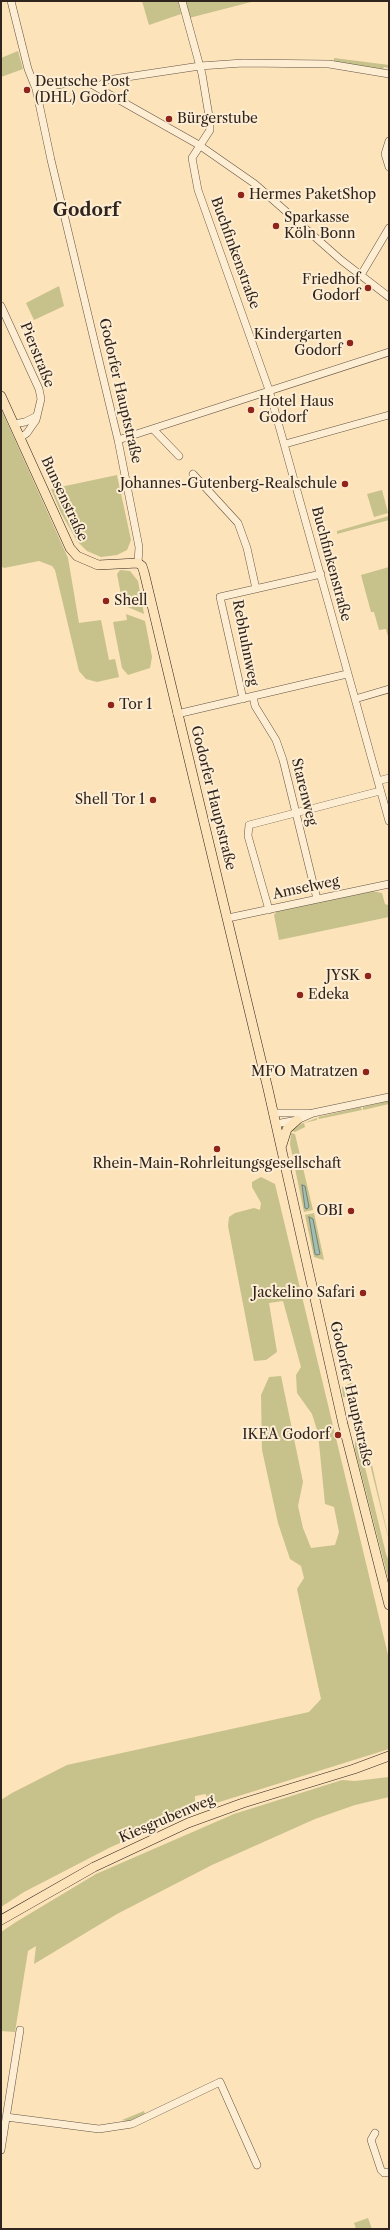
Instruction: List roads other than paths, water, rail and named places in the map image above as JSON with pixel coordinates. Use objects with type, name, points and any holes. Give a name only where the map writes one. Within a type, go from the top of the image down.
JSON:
[{"type":"main road","name":"Bunsenstraße","points":[[1,396],[59,527],[70,548],[77,556],[98,565],[138,563]]},
{"type":"main road","name":"Godorfer Hauptstraße","points":[[138,563],[142,566],[144,572],[177,714],[228,918],[282,1147],[343,1424],[389,1605]]},
{"type":"main road","points":[[282,1147],[287,1129],[297,1120]]},
{"type":"main road","name":"Kiesgrubenweg","points":[[1,1920],[94,1867],[188,1823],[243,1803],[354,1769],[389,1756]]},
{"type":"main road","name":"Kiesgrubenweg","points":[[354,1769],[389,1763]]},
{"type":"street","name":"Godorfer Hauptstraße","points":[[11,1],[28,69],[36,88],[50,160],[118,440],[139,546],[138,563]]},
{"type":"street","name":"Buchfinkenstraße","points":[[182,1],[200,66],[211,127],[192,158],[198,190],[270,390],[389,821]]},
{"type":"street","points":[[99,87],[107,80],[200,66],[294,62],[329,64],[389,74]]},
{"type":"street","points":[[36,88],[78,81],[99,87],[199,145],[255,184],[341,260],[389,297]]},
{"type":"street","points":[[389,141],[385,154],[389,168]]},
{"type":"street","points":[[361,275],[389,228]]},
{"type":"street","name":"Pierstraße","points":[[1,306],[39,389],[41,405],[38,416],[27,433],[20,438]]},
{"type":"street","points":[[118,440],[389,352]]},
{"type":"street","points":[[285,444],[389,415]]},
{"type":"street","points":[[14,424],[25,422],[38,416]]},
{"type":"street","points":[[153,429],[179,456]]},
{"type":"street","points":[[193,474],[238,523],[247,548],[256,589]]},
{"type":"street","name":"Rebhuhnweg","points":[[243,699],[231,655],[220,597],[321,574]]},
{"type":"street","points":[[177,714],[348,674]]},
{"type":"street","points":[[355,699],[389,689]]},
{"type":"street","name":"Starenweg","points":[[253,696],[255,706],[279,749],[317,899]]},
{"type":"street","points":[[378,781],[389,778]]},
{"type":"street","points":[[269,910],[248,836],[249,825],[380,791]]},
{"type":"street","name":"Amselweg","points":[[228,918],[389,884]]},
{"type":"street","points":[[276,1124],[297,1120],[313,1113],[389,1097]]},
{"type":"street","points":[[274,1113],[313,1113]]},
{"type":"street","points":[[1,2150],[20,2030]]},
{"type":"street","points":[[6,2116],[99,2129],[132,2124],[220,2082],[257,2165]]},
{"type":"street","points":[[375,2133],[371,2140],[381,2170],[384,2173],[389,2172]]},
{"type":"place","name":"Deutsche Post (DHL) Godorf","points":[[27,90]]},
{"type":"place","name":"Bürgerstube","points":[[169,119]]},
{"type":"place","name":"Hermes PaketShop","points":[[241,195]]},
{"type":"place","name":"Sparkasse Köln Bonn","points":[[276,226]]},
{"type":"place","name":"Friedhof Godorf","points":[[368,288]]},
{"type":"place","name":"Kindergarten Godorf","points":[[350,343]]},
{"type":"place","name":"Hotel Haus Godorf","points":[[251,410]]},
{"type":"place","name":"Johannes-Gutenberg-Realschule","points":[[345,484]]},
{"type":"place","name":"Shell","points":[[106,601]]},
{"type":"place","name":"Tor 1","points":[[111,705]]},
{"type":"place","name":"Shell Tor 1","points":[[153,800]]},
{"type":"place","name":"JYSK","points":[[368,976]]},
{"type":"place","name":"Edeka","points":[[300,995]]},
{"type":"place","name":"MFO Matratzen","points":[[366,1072]]},
{"type":"place","name":"Rhein-Main-Rohrleitungsgesellschaft","points":[[217,1149]]},
{"type":"place","name":"OBI","points":[[351,1211]]},
{"type":"place","name":"Jackelino Safari","points":[[363,1293]]},
{"type":"place","name":"IKEA Godorf","points":[[338,1435]]},
{"type":"district","name":"Godorf","points":[[86,211]]}]
